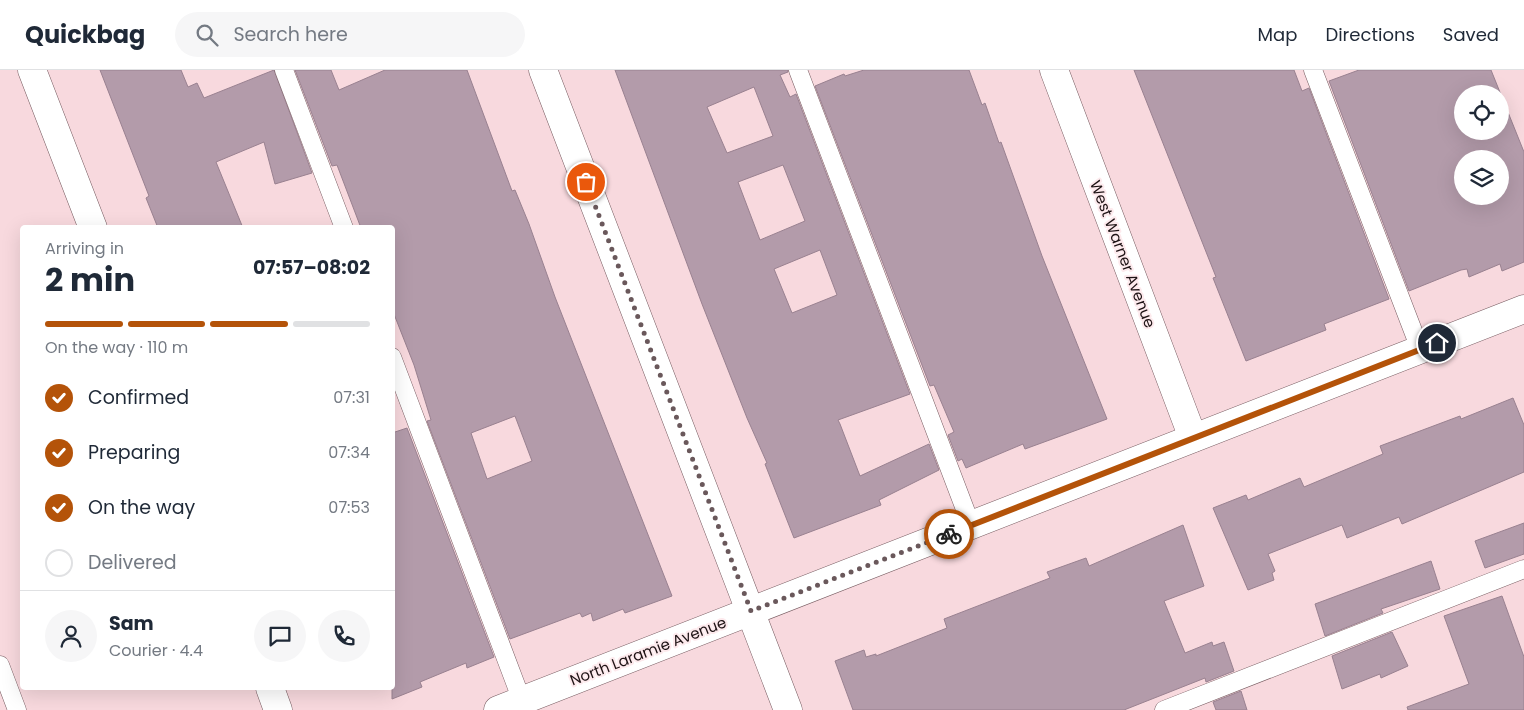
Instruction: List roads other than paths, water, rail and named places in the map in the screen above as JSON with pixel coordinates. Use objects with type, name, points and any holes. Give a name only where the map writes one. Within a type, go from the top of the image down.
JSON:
[{"type":"street","points":[[32,70],[91,225]]},
{"type":"street","points":[[543,70],[788,710]]},
{"type":"street","name":"West Warner Avenue","points":[[1054,70],[1193,438]]},
{"type":"street","name":"North Laramie Avenue","points":[[510,705],[1524,309]]},
{"type":"street","points":[[271,690],[278,710]]},
{"type":"lane","points":[[284,70],[343,225]]},
{"type":"lane","points":[[798,70],[971,525]]},
{"type":"lane","points":[[1313,70],[1420,349]]},
{"type":"lane","points":[[395,366],[510,705]]},
{"type":"lane","points":[[1164,710],[1524,569]]},
{"type":"lane","points":[[0,665],[17,710]]}]
